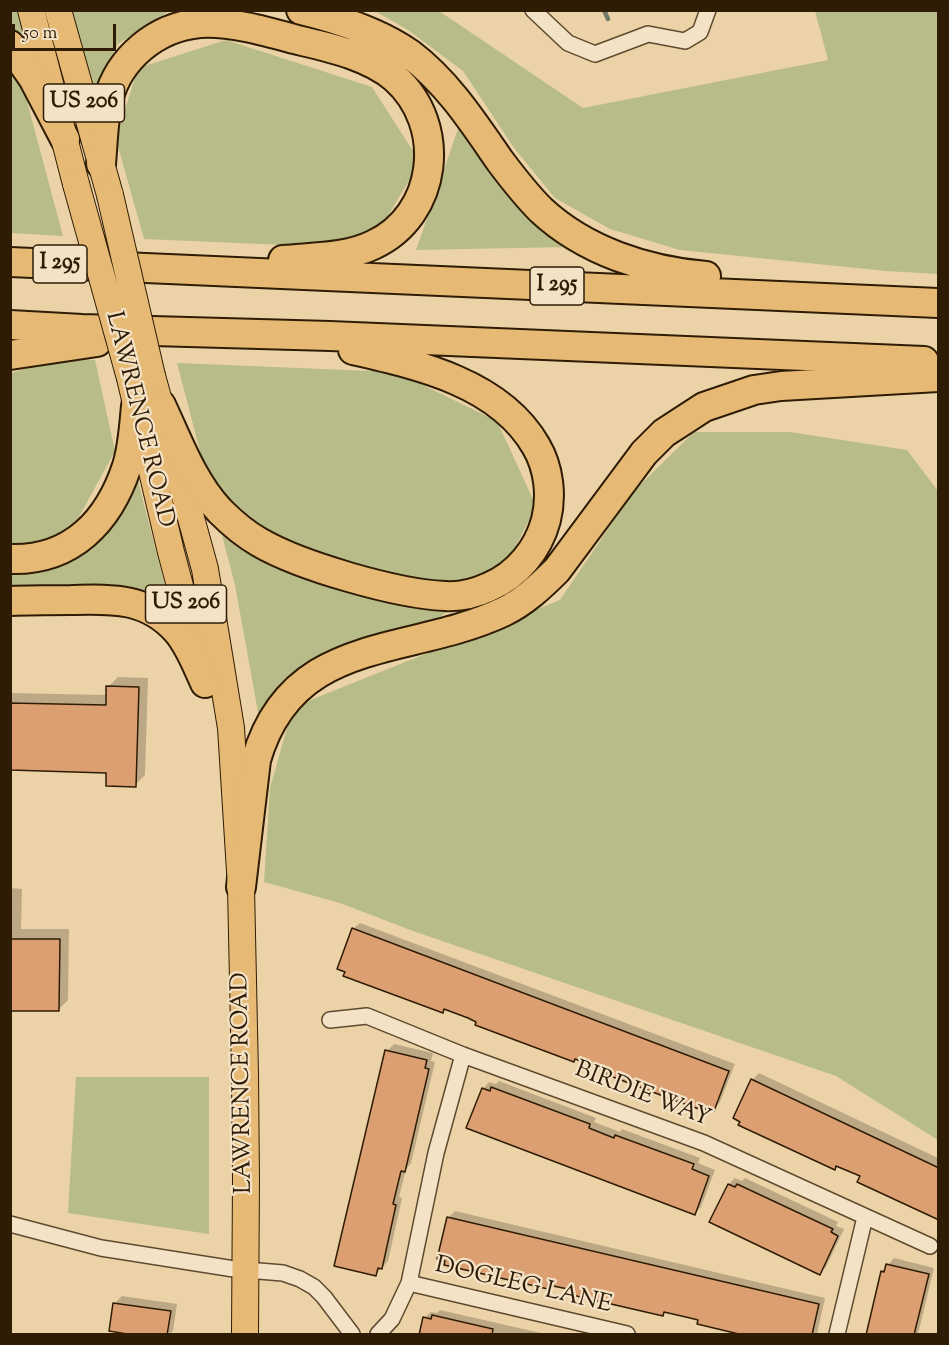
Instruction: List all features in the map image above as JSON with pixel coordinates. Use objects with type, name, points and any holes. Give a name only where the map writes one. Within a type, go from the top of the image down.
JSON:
[{"type":"highway","points":[[301,10],[387,40],[410,54],[435,75],[457,99],[502,163],[542,210],[568,231],[597,248],[646,266],[688,275],[939,297]]},
{"type":"highway","points":[[101,164],[108,100],[124,66],[150,41],[165,32],[183,26],[201,23],[220,24],[271,33],[356,57],[378,66],[394,77],[417,104],[425,121],[429,138],[428,175],[423,193],[415,208],[403,224],[390,235],[373,245],[343,254],[176,270]]},
{"type":"highway","points":[[10,45],[33,78],[65,139]]},
{"type":"highway","points":[[10,247],[61,252],[110,266]]},
{"type":"highway","name":"I 295","points":[[10,262],[939,303]]},
{"type":"highway","points":[[10,325],[939,362]]},
{"type":"highway","points":[[10,355],[163,331]]},
{"type":"highway","points":[[148,406],[209,498],[241,530],[258,542],[282,553],[379,584],[428,594],[451,596],[477,592],[492,586],[514,572],[531,552],[542,534],[547,513],[549,492],[546,471],[532,438],[519,422],[499,404],[460,383],[398,360],[350,350],[220,333]]},
{"type":"highway","points":[[241,887],[256,759],[262,739],[282,703],[310,677],[351,657],[484,620],[522,600],[556,570],[644,453],[670,428],[704,406],[754,390],[781,386],[939,377]]},
{"type":"highway","points":[[10,559],[44,556],[65,548],[98,523],[109,507],[148,406]]},
{"type":"highway","points":[[10,601],[112,599],[147,608],[161,616],[177,630],[188,646],[206,683]]},
{"type":"main road","name":"LAWRENCE ROAD","points":[[31,10],[76,184],[141,377]]},
{"type":"main road","name":"LAWRENCE ROAD","points":[[58,10],[110,195],[148,406],[171,552],[206,683],[237,831]]},
{"type":"main road","name":"LAWRENCE ROAD","points":[[148,406],[207,579],[231,728],[241,887],[246,1180],[244,1335]]},
{"type":"street","points":[[533,10],[568,43],[596,54],[648,34],[685,41],[700,32],[708,10]]},
{"type":"street","name":"BIRDIE WAY","points":[[330,1020],[367,1016],[463,1055],[704,1143],[930,1246]]},
{"type":"street","points":[[378,1335],[392,1319],[409,1282],[436,1153],[463,1055]]},
{"type":"street","points":[[837,1335],[865,1217]]},
{"type":"street","points":[[10,1224],[101,1248],[245,1270],[283,1273],[307,1283],[324,1297],[352,1335]]},
{"type":"street","name":"DOGLEG LANE","points":[[409,1282],[627,1335]]},
{"type":"green space","points":[[10,11],[17,11],[26,42],[11,30]]},
{"type":"green space","points":[[68,11],[169,11],[118,44],[92,95]]},
{"type":"green space","points":[[375,11],[439,11],[583,108],[828,60],[815,11],[938,11],[938,274],[886,271],[680,250],[610,229],[555,198],[514,148],[463,71],[408,30]]},
{"type":"green space","points":[[226,40],[372,87],[420,162],[376,236],[356,248],[144,239],[116,139],[138,68]]},
{"type":"green space","points":[[10,63],[17,64],[63,236],[11,233]]},
{"type":"green space","points":[[459,126],[503,185],[567,247],[416,250]]},
{"type":"green space","points":[[43,358],[95,360],[115,451],[67,539],[11,546],[11,373],[46,363]]},
{"type":"green space","points":[[177,363],[396,372],[497,421],[536,506],[512,554],[427,629],[310,667],[260,723],[235,585]]},
{"type":"green space","points":[[694,432],[790,432],[907,450],[938,491],[938,1140],[836,1076],[413,931],[340,903],[264,882],[270,788],[293,707],[560,600],[633,492]]},
{"type":"green space","points":[[138,481],[166,590],[11,589],[10,565],[54,569],[92,543]]},
{"type":"green space","points":[[76,1077],[209,1077],[209,1234],[68,1213]]},
{"type":"building","points":[[106,686],[139,687],[136,787],[106,786],[106,773],[10,770],[10,703],[106,705]]},
{"type":"building","points":[[352,928],[729,1071],[714,1111],[706,1108],[705,1111],[679,1102],[605,1074],[607,1071],[599,1067],[575,1059],[574,1062],[475,1025],[476,1022],[444,1009],[443,1013],[343,976],[345,972],[337,969]]},
{"type":"building","points":[[10,939],[60,939],[59,1011],[10,1011]]},
{"type":"building","points":[[385,1050],[427,1060],[425,1068],[429,1069],[405,1172],[401,1171],[393,1204],[396,1205],[382,1269],[378,1268],[376,1276],[334,1266]]},
{"type":"building","points":[[751,1079],[939,1168],[939,1220],[857,1182],[860,1176],[836,1166],[835,1170],[738,1125],[740,1122],[733,1118]]},
{"type":"building","points":[[491,1087],[590,1124],[589,1128],[614,1138],[615,1135],[694,1164],[692,1169],[709,1176],[695,1215],[466,1128],[482,1088],[490,1091]]},
{"type":"building","points":[[728,1184],[735,1187],[737,1184],[833,1229],[831,1232],[838,1236],[820,1275],[709,1222]]},
{"type":"building","points":[[447,1217],[819,1304],[812,1335],[743,1335],[697,1324],[698,1320],[690,1318],[664,1312],[663,1316],[572,1295],[573,1290],[548,1285],[548,1289],[444,1265],[445,1261],[437,1259]]},
{"type":"building","points":[[886,1264],[929,1274],[914,1335],[866,1335],[881,1271],[884,1272]]},
{"type":"building","points":[[113,1303],[171,1311],[167,1335],[133,1335],[109,1331]]},
{"type":"building","points":[[432,1315],[493,1329],[492,1335],[419,1335],[423,1317],[431,1319]]},
{"type":"waterway","points":[[604,10],[608,19]]}]
